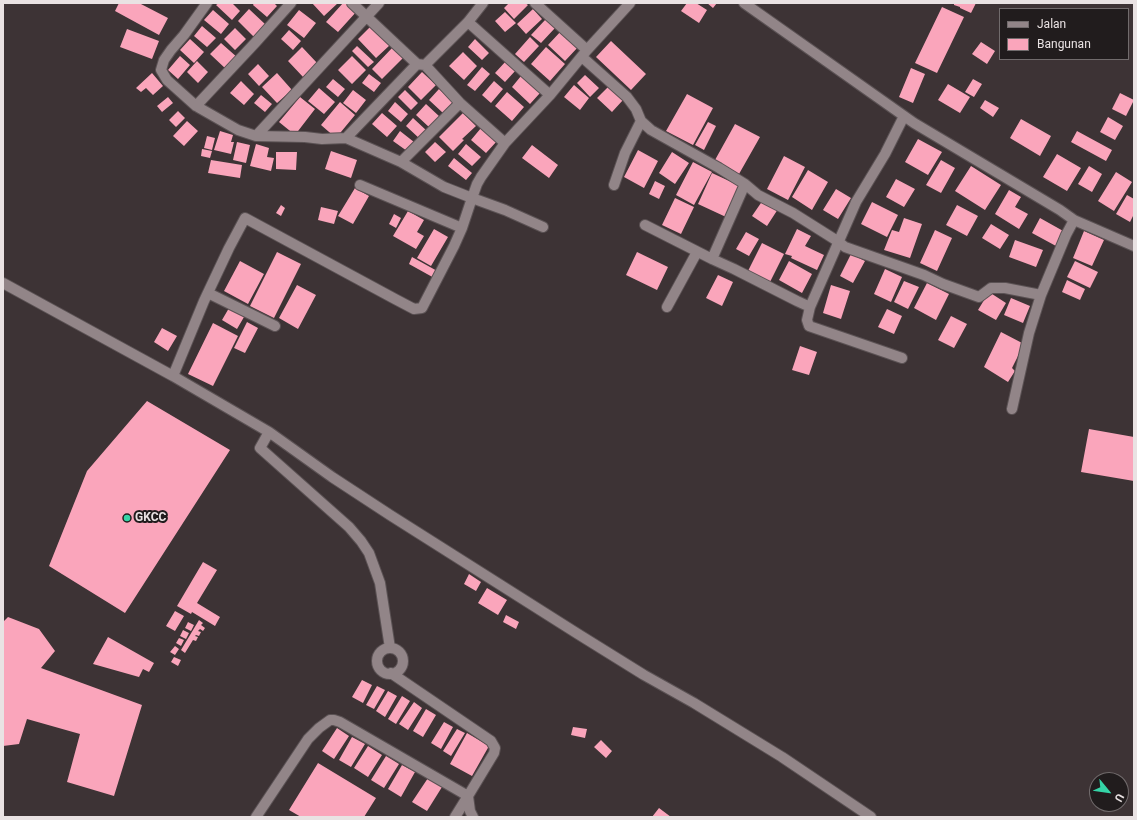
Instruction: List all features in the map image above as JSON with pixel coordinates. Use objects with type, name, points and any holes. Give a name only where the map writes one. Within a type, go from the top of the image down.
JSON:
[{"type":"street","points":[[207,3],[164,60],[161,70],[167,80],[196,106],[238,130],[256,136],[304,137],[322,140],[346,138],[401,162],[444,187],[505,210],[543,227]]},
{"type":"street","points":[[196,106],[291,3]]},
{"type":"street","points":[[352,3],[421,64],[505,143]]},
{"type":"street","points":[[256,136],[365,16],[379,3]]},
{"type":"street","points":[[346,138],[421,64],[468,22],[483,3]]},
{"type":"street","points":[[535,3],[627,97],[636,109],[641,121],[651,130],[719,168],[745,184],[758,195],[793,212],[845,247],[911,270],[943,284],[979,297],[991,288],[1005,288],[1041,295]]},
{"type":"street","points":[[173,376],[208,293],[245,218],[395,299],[414,308],[422,308],[462,228],[476,184],[505,143],[550,95],[584,53],[630,3]]},
{"type":"street","points":[[744,3],[904,116],[1060,210],[1074,220],[1134,246]]},
{"type":"street","points":[[468,22],[550,95]]},
{"type":"street","points":[[401,162],[460,102]]},
{"type":"street","points":[[902,358],[809,326],[807,320],[810,307],[856,202],[885,154],[904,116]]},
{"type":"street","points":[[614,185],[625,153],[641,121]]},
{"type":"street","points":[[712,259],[745,184]]},
{"type":"street","points":[[360,185],[462,228]]},
{"type":"street","points":[[1012,409],[1029,333],[1041,295],[1074,220]]},
{"type":"street","points":[[645,225],[810,307]]},
{"type":"street","points":[[667,307],[698,252]]},
{"type":"street","points":[[3,283],[173,376],[269,432],[332,477],[390,515],[644,675],[694,703],[782,757],[871,817]]},
{"type":"street","points":[[208,293],[275,326]]},
{"type":"street","points":[[269,432],[260,448],[349,527],[362,541],[369,553],[380,583],[390,648]]},
{"type":"street","points":[[391,673],[396,672],[400,668],[403,663],[403,658],[400,652],[396,649],[390,648],[381,652],[378,656],[379,666],[382,670],[391,673],[491,741],[495,748],[494,753],[455,817]]},
{"type":"street","points":[[256,817],[308,740],[319,728],[330,720],[340,722],[468,796]]},
{"type":"street","points":[[468,796],[470,811],[473,817]]},
{"type":"building","points":[[119,3],[139,3],[168,18],[159,35],[115,11]]},
{"type":"building","points":[[219,3],[232,3],[240,11],[232,20],[216,5]]},
{"type":"building","points":[[254,3],[274,3],[277,6],[267,17],[253,5]]},
{"type":"building","points":[[312,3],[338,3],[324,16]]},
{"type":"building","points":[[343,3],[348,3],[357,11],[338,32],[326,22]]},
{"type":"building","points":[[509,3],[525,3],[528,5],[514,19],[504,8]]},
{"type":"building","points":[[687,3],[696,3],[707,10],[699,23],[681,11]]},
{"type":"building","points":[[707,3],[717,3],[713,8]]},
{"type":"building","points":[[954,3],[976,3],[971,13],[954,5]]},
{"type":"building","points":[[942,7],[964,17],[937,73],[915,63]]},
{"type":"building","points":[[249,9],[266,25],[254,37],[238,21]]},
{"type":"building","points":[[533,9],[542,19],[526,34],[517,24]]},
{"type":"building","points":[[213,10],[229,24],[221,34],[204,20]]},
{"type":"building","points":[[299,10],[316,23],[304,38],[287,25]]},
{"type":"building","points":[[505,12],[516,23],[505,32],[495,21]]},
{"type":"building","points":[[546,19],[555,28],[541,43],[531,35]]},
{"type":"building","points":[[372,25],[390,45],[376,58],[358,39]]},
{"type":"building","points":[[202,26],[216,38],[207,47],[194,36]]},
{"type":"building","points":[[235,28],[246,39],[235,50],[224,39]]},
{"type":"building","points":[[127,29],[159,41],[152,59],[120,47]]},
{"type":"building","points":[[289,30],[301,41],[293,50],[281,39]]},
{"type":"building","points":[[562,30],[579,46],[565,61],[548,45]]},
{"type":"building","points":[[530,37],[539,46],[524,62],[515,54]]},
{"type":"building","points":[[190,39],[204,52],[194,63],[180,50]]},
{"type":"building","points":[[475,39],[489,53],[482,60],[468,47]]},
{"type":"building","points":[[611,41],[646,74],[631,90],[596,57]]},
{"type":"building","points":[[981,42],[995,51],[987,64],[972,54]]},
{"type":"building","points":[[221,43],[238,58],[227,70],[210,54]]},
{"type":"building","points":[[357,46],[374,62],[368,67],[352,51]]},
{"type":"building","points":[[302,47],[318,64],[304,78],[288,61]]},
{"type":"building","points":[[393,47],[404,57],[382,79],[372,69]]},
{"type":"building","points":[[546,47],[565,64],[550,81],[531,64]]},
{"type":"building","points":[[463,52],[477,66],[464,80],[449,66]]},
{"type":"building","points":[[180,56],[190,65],[178,79],[168,70]]},
{"type":"building","points":[[352,56],[366,70],[352,84],[338,70]]},
{"type":"building","points":[[197,61],[208,72],[198,83],[187,72]]},
{"type":"building","points":[[506,61],[516,70],[505,82],[495,73]]},
{"type":"building","points":[[258,64],[269,76],[259,86],[248,74]]},
{"type":"building","points":[[482,67],[490,74],[475,91],[467,85]]},
{"type":"building","points":[[911,68],[925,74],[913,103],[899,97]]},
{"type":"building","points":[[422,72],[436,85],[421,100],[408,87]]},
{"type":"building","points":[[152,73],[163,86],[153,95],[146,88],[141,92],[136,88]]},
{"type":"building","points":[[277,73],[292,90],[277,103],[262,87]]},
{"type":"building","points":[[369,74],[381,83],[374,92],[362,83]]},
{"type":"building","points":[[585,75],[599,88],[590,97],[577,83]]},
{"type":"building","points":[[521,76],[540,93],[530,104],[512,87]]},
{"type":"building","points":[[333,79],[345,89],[338,97],[326,87]]},
{"type":"building","points":[[973,79],[982,84],[974,97],[965,92]]},
{"type":"building","points":[[241,81],[254,94],[244,105],[230,93]]},
{"type":"building","points":[[494,81],[503,89],[491,103],[482,95]]},
{"type":"building","points":[[948,84],[970,97],[960,113],[938,100]]},
{"type":"building","points":[[574,85],[589,98],[580,110],[564,97]]},
{"type":"building","points":[[609,86],[623,100],[612,112],[597,98]]},
{"type":"building","points":[[319,88],[335,102],[324,114],[308,101]]},
{"type":"building","points":[[439,89],[453,102],[443,113],[429,100]]},
{"type":"building","points":[[353,90],[366,100],[356,113],[343,103]]},
{"type":"building","points":[[405,90],[418,103],[411,110],[398,97]]},
{"type":"building","points":[[507,92],[524,107],[512,121],[495,106]]},
{"type":"building","points":[[1120,93],[1134,100],[1126,116],[1112,109]]},
{"type":"building","points":[[687,94],[713,108],[693,145],[666,131]]},
{"type":"building","points":[[261,95],[272,104],[265,112],[254,103]]},
{"type":"building","points":[[168,97],[173,103],[162,112],[157,106]]},
{"type":"building","points":[[300,97],[315,109],[295,135],[279,122]]},
{"type":"building","points":[[985,100],[999,108],[993,117],[980,108]]},
{"type":"building","points":[[340,102],[355,115],[336,138],[321,125]]},
{"type":"building","points":[[395,102],[408,114],[401,122],[388,111]]},
{"type":"building","points":[[426,104],[440,117],[430,128],[416,115]]},
{"type":"building","points":[[178,111],[185,118],[176,127],[169,120]]},
{"type":"building","points":[[382,113],[397,126],[387,137],[372,124]]},
{"type":"building","points":[[463,113],[476,126],[462,139],[464,140],[453,151],[439,137]]},
{"type":"building","points":[[1108,117],[1123,126],[1115,140],[1100,132]]},
{"type":"building","points":[[413,118],[427,131],[420,139],[406,126]]},
{"type":"building","points":[[1021,119],[1051,136],[1040,156],[1010,138]]},
{"type":"building","points":[[187,121],[198,131],[184,146],[173,136]]},
{"type":"building","points":[[708,122],[716,126],[704,150],[695,145]]},
{"type":"building","points":[[735,124],[760,137],[739,174],[715,160]]},
{"type":"building","points":[[481,128],[497,141],[486,153],[471,140]]},
{"type":"building","points":[[220,131],[233,135],[231,142],[234,142],[231,154],[214,150]]},
{"type":"building","points":[[400,131],[414,142],[407,151],[393,141]]},
{"type":"building","points":[[1077,131],[1112,150],[1106,161],[1071,142]]},
{"type":"building","points":[[207,136],[215,138],[212,150],[204,148]]},
{"type":"building","points":[[918,139],[942,152],[928,175],[905,162]]},
{"type":"building","points":[[237,142],[250,145],[246,163],[233,160]]},
{"type":"building","points":[[435,142],[446,152],[435,162],[425,152]]},
{"type":"building","points":[[256,144],[269,148],[267,157],[274,158],[271,171],[250,166]]},
{"type":"building","points":[[466,144],[481,157],[472,166],[458,154]]},
{"type":"building","points":[[532,145],[558,165],[549,178],[522,158]]},
{"type":"building","points":[[202,149],[212,151],[210,158],[201,156]]},
{"type":"building","points":[[638,150],[658,161],[644,188],[624,177]]},
{"type":"building","points":[[331,151],[357,160],[351,178],[325,169]]},
{"type":"building","points":[[276,152],[297,152],[296,170],[276,169]]},
{"type":"building","points":[[672,152],[689,163],[675,184],[659,173]]},
{"type":"building","points":[[1057,154],[1081,168],[1067,191],[1043,177]]},
{"type":"building","points":[[784,156],[805,167],[788,200],[767,189]]},
{"type":"building","points":[[454,158],[472,173],[466,180],[448,166]]},
{"type":"building","points":[[211,160],[242,165],[240,178],[208,173]]},
{"type":"building","points":[[941,160],[955,168],[941,193],[926,185]]},
{"type":"building","points":[[693,162],[712,172],[694,205],[676,195]]},
{"type":"building","points":[[971,166],[1001,185],[985,210],[955,191]]},
{"type":"building","points":[[1089,166],[1102,174],[1092,192],[1078,184]]},
{"type":"building","points":[[808,170],[828,182],[812,210],[792,197]]},
{"type":"building","points":[[1116,172],[1132,182],[1114,211],[1098,201]]},
{"type":"building","points":[[712,173],[740,186],[726,217],[698,204]]},
{"type":"building","points":[[896,179],[915,189],[904,207],[886,197]]},
{"type":"building","points":[[655,181],[665,186],[659,199],[649,194]]},
{"type":"building","points":[[355,188],[369,196],[353,224],[338,216]]},
{"type":"building","points":[[836,189],[851,198],[838,219],[823,210]]},
{"type":"building","points":[[1009,190],[1021,197],[1015,207],[1028,214],[1019,229],[995,214]]},
{"type":"building","points":[[1127,195],[1134,199],[1134,214],[1130,222],[1116,214]]},
{"type":"building","points":[[675,198],[694,207],[681,234],[662,225]]},
{"type":"building","points":[[763,200],[778,209],[767,226],[752,216]]},
{"type":"building","points":[[872,202],[898,215],[887,237],[861,224]]},
{"type":"building","points":[[281,205],[285,208],[281,216],[276,213]]},
{"type":"building","points":[[957,205],[978,216],[967,236],[946,225]]},
{"type":"building","points":[[321,207],[338,211],[334,224],[318,220]]},
{"type":"building","points":[[408,211],[424,220],[417,232],[424,236],[416,249],[393,236]]},
{"type":"building","points":[[394,214],[401,218],[396,228],[389,224]]},
{"type":"building","points":[[904,218],[922,224],[910,258],[884,250],[892,230],[899,232]]},
{"type":"building","points":[[1040,218],[1065,232],[1056,246],[1032,233]]},
{"type":"building","points":[[991,224],[1009,235],[1000,249],[982,238]]},
{"type":"building","points":[[434,229],[448,237],[431,266],[417,258]]},
{"type":"building","points":[[797,229],[811,236],[805,246],[824,255],[817,270],[791,258],[792,256],[785,254]]},
{"type":"building","points":[[935,230],[952,238],[937,271],[920,263]]},
{"type":"building","points":[[1084,231],[1104,240],[1092,266],[1073,258]]},
{"type":"building","points":[[746,232],[759,239],[749,256],[736,249]]},
{"type":"building","points":[[1015,240],[1043,250],[1036,267],[1009,257]]},
{"type":"building","points":[[762,243],[784,254],[770,282],[748,271]]},
{"type":"building","points":[[277,252],[301,264],[274,318],[250,306]]},
{"type":"building","points":[[637,252],[668,267],[657,290],[626,275]]},
{"type":"building","points":[[851,254],[865,261],[853,283],[840,276]]},
{"type":"building","points":[[412,257],[439,272],[436,279],[409,264]]},
{"type":"building","points":[[240,261],[264,274],[248,304],[224,291]]},
{"type":"building","points":[[789,261],[812,274],[802,293],[779,280]]},
{"type":"building","points":[[1075,261],[1098,272],[1090,288],[1067,277]]},
{"type":"building","points":[[885,269],[902,277],[891,302],[874,294]]},
{"type":"building","points":[[718,275],[733,282],[722,306],[706,298]]},
{"type":"building","points":[[1067,280],[1085,289],[1080,300],[1062,292]]},
{"type":"building","points":[[904,281],[919,287],[908,309],[894,302]]},
{"type":"building","points":[[927,283],[949,294],[936,320],[914,308]]},
{"type":"building","points":[[297,285],[316,295],[298,329],[279,318]]},
{"type":"building","points":[[831,285],[850,291],[841,319],[823,313]]},
{"type":"building","points":[[989,292],[1006,303],[996,320],[978,310]]},
{"type":"building","points":[[1011,298],[1030,306],[1023,323],[1004,315]]},
{"type":"building","points":[[229,308],[244,317],[237,329],[222,320]]},
{"type":"building","points":[[887,309],[902,316],[894,334],[878,327]]},
{"type":"building","points":[[951,316],[967,324],[954,348],[938,340]]},
{"type":"building","points":[[247,322],[258,328],[245,353],[234,348]]},
{"type":"building","points":[[213,323],[238,336],[213,386],[188,374]]},
{"type":"building","points":[[162,328],[177,336],[168,351],[154,342]]},
{"type":"building","points":[[1001,332],[1024,344],[1012,368],[1015,371],[1008,382],[984,367]]},
{"type":"building","points":[[800,346],[817,352],[809,375],[792,370]]},
{"type":"building","name":"GKCC","points":[[147,401],[230,450],[125,613],[49,566],[87,471]]},
{"type":"building","points":[[1089,429],[1134,437],[1134,481],[1081,472]]},
{"type":"building","points":[[203,562],[217,570],[197,603],[220,617],[215,626],[192,612],[191,614],[177,606]]},
{"type":"building","points":[[469,574],[481,582],[476,591],[464,584]]},
{"type":"building","points":[[487,588],[507,600],[498,615],[478,603]]},
{"type":"building","points":[[175,611],[184,616],[175,631],[166,626]]},
{"type":"building","points":[[506,615],[519,622],[516,629],[503,622]]},
{"type":"building","points":[[8,617],[39,629],[55,651],[41,668],[142,705],[114,796],[67,782],[80,734],[27,719],[19,744],[3,746],[3,622]]},
{"type":"building","points":[[199,620],[203,623],[201,625],[205,628],[203,631],[200,629],[198,631],[201,632],[199,636],[195,636],[198,637],[196,641],[193,640],[185,653],[181,650]]},
{"type":"building","points":[[188,622],[194,625],[191,631],[185,628]]},
{"type":"building","points":[[183,630],[189,633],[186,639],[180,636]]},
{"type":"building","points":[[108,637],[154,663],[149,672],[143,669],[139,677],[93,664]]},
{"type":"building","points":[[179,638],[184,640],[181,646],[176,643]]},
{"type":"building","points":[[175,646],[179,649],[175,655],[170,652]]},
{"type":"building","points":[[174,657],[181,660],[178,666],[171,662]]},
{"type":"building","points":[[362,680],[372,685],[363,703],[352,697]]},
{"type":"building","points":[[377,686],[385,690],[374,709],[366,705]]},
{"type":"building","points":[[388,691],[397,696],[385,717],[376,711]]},
{"type":"building","points":[[402,696],[410,701],[396,724],[388,719]]},
{"type":"building","points":[[414,702],[422,708],[408,730],[399,724]]},
{"type":"building","points":[[426,709],[436,715],[423,737],[413,731]]},
{"type":"building","points":[[444,722],[453,727],[441,749],[431,743]]},
{"type":"building","points":[[573,727],[587,729],[585,738],[571,735]]},
{"type":"building","points":[[337,728],[349,736],[334,759],[322,751]]},
{"type":"building","points":[[457,729],[465,733],[451,756],[443,751]]},
{"type":"building","points":[[467,733],[489,746],[472,776],[450,764]]},
{"type":"building","points":[[352,737],[365,744],[351,767],[339,760]]},
{"type":"building","points":[[601,740],[612,751],[606,758],[594,747]]},
{"type":"building","points":[[368,746],[382,755],[368,777],[354,768]]},
{"type":"building","points":[[386,756],[399,764],[384,788],[371,780]]},
{"type":"building","points":[[318,763],[376,798],[364,817],[301,817],[289,810]]},
{"type":"building","points":[[402,765],[415,772],[401,797],[388,789]]},
{"type":"building","points":[[428,778],[442,787],[427,811],[412,802]]},
{"type":"building","points":[[659,808],[671,817],[652,817]]},
{"type":"place","name":"GKCC","points":[[127,518]]}]
